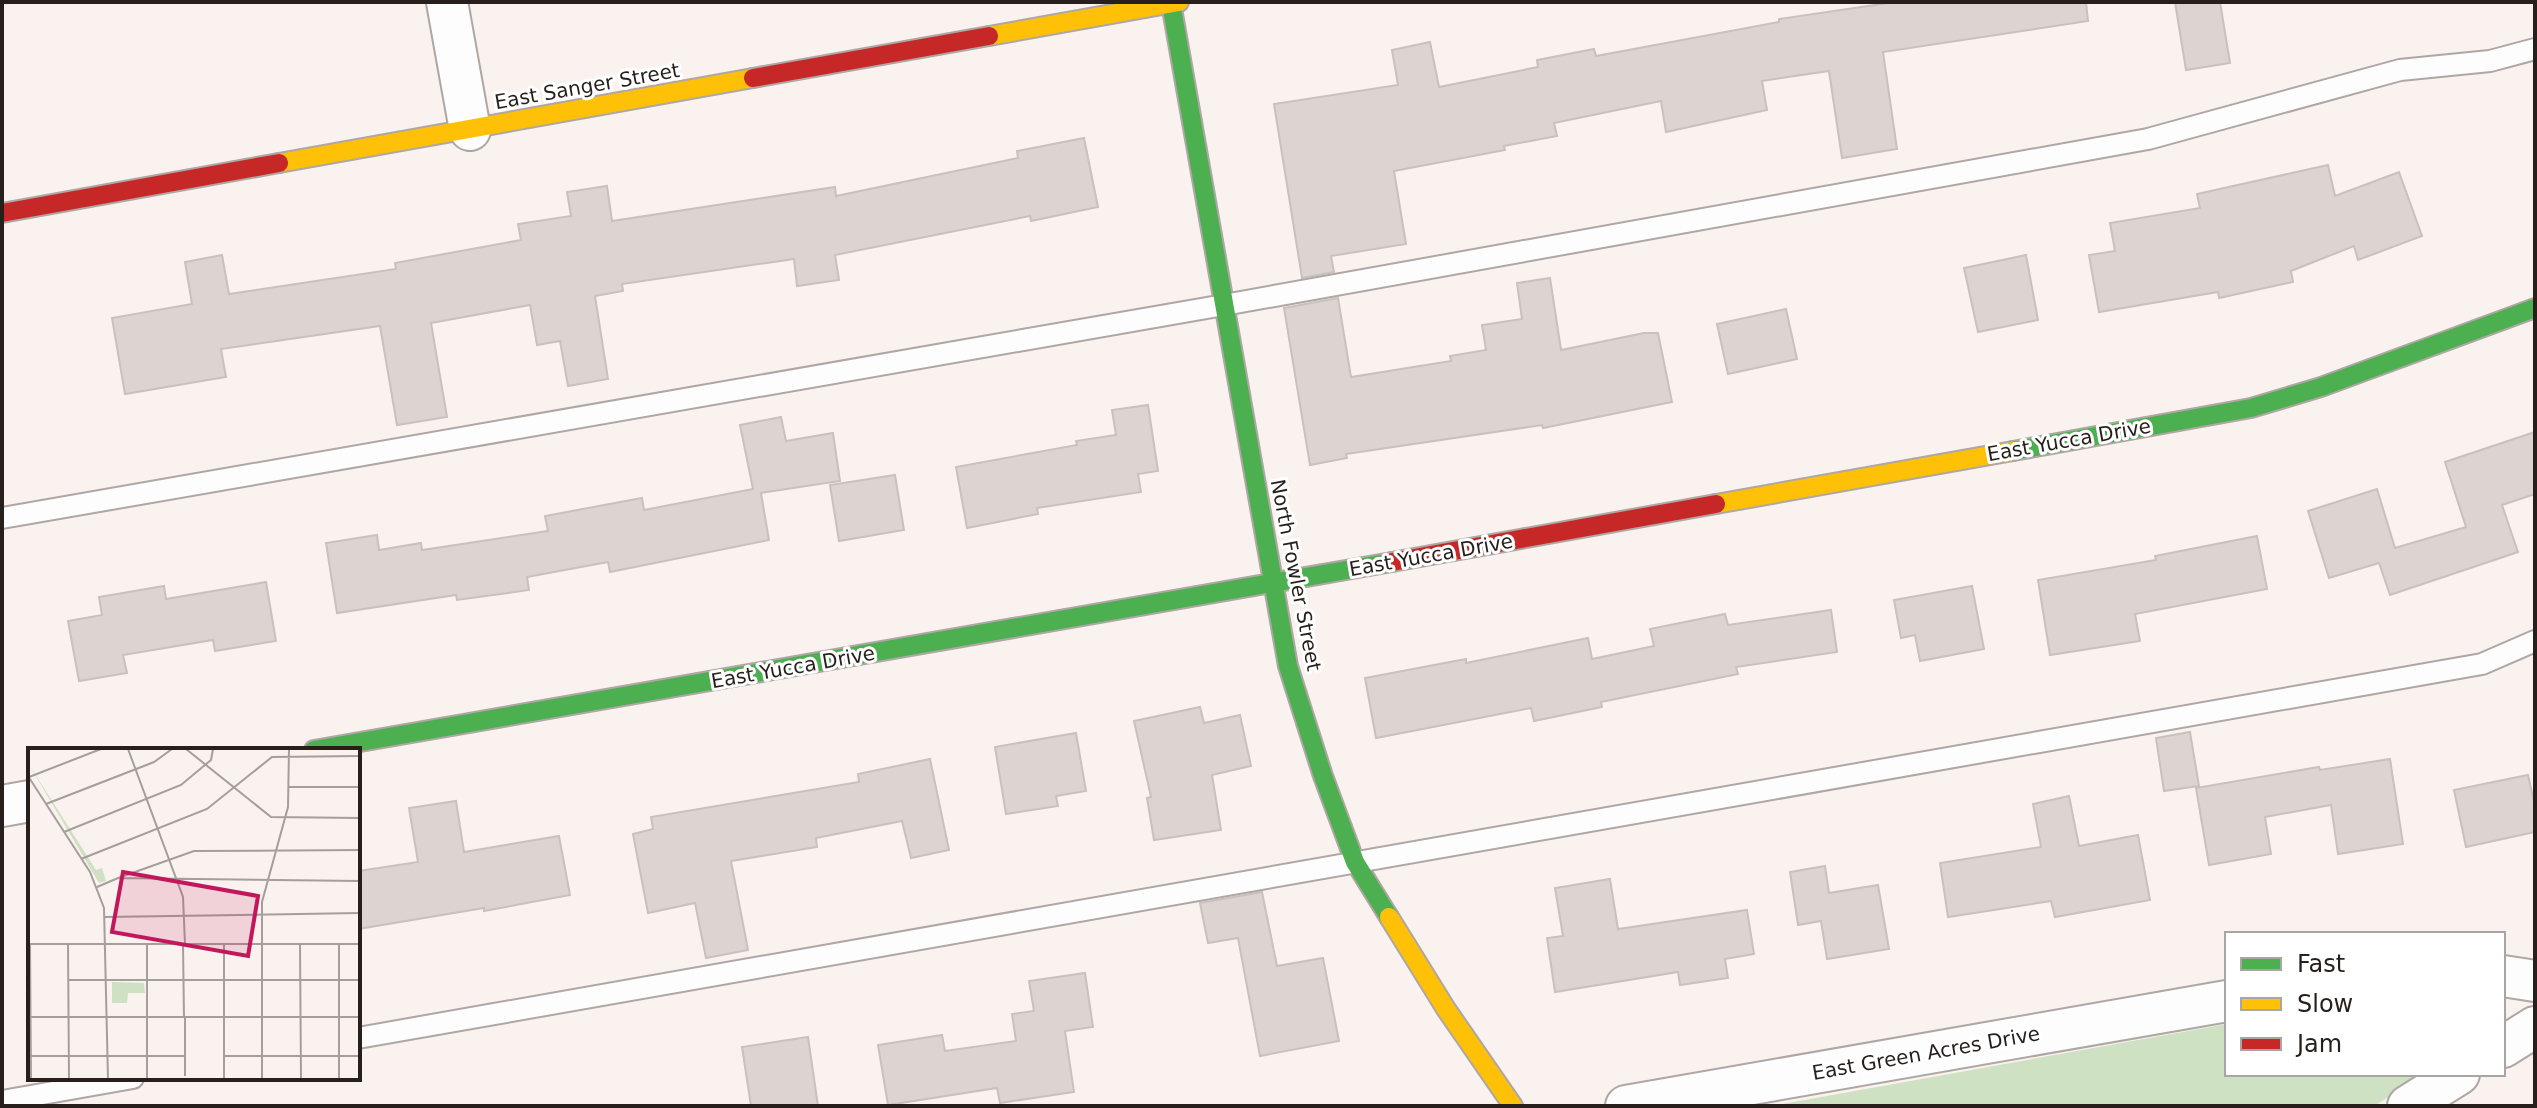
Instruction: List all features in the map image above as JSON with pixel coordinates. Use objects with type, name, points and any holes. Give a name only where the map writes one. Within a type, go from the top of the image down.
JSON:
[{"type":"street","points":[[447,2],[470,130]]},
{"type":"street","name":"East Sanger Street","points":[[2,213],[1175,3]]},
{"type":"street","name":"North Fowler Street","points":[[1175,3],[1224,305],[1288,666],[1323,776],[1355,862],[1446,1009],[1513,1106]]},
{"type":"street","name":"East Yucca Drive","points":[[325,748],[2251,408],[2321,387],[2535,308]]},
{"type":"street","points":[[2,806],[28,801]]},
{"type":"street","points":[[2505,976],[2535,981]]},
{"type":"street","name":"East Green Acres Drive","points":[[1626,1106],[2225,1001]]},
{"type":"street","points":[[2505,1046],[2535,1027]]},
{"type":"street","points":[[2408,1106],[2456,1076]]},
{"type":"lane","points":[[2,518],[1224,305],[2148,139],[2400,70],[2490,61],[2535,49]]},
{"type":"lane","points":[[360,1038],[2482,664],[2535,641]]},
{"type":"lane","points":[[2,1101],[122,1080]]},
{"type":"green space","points":[[2225,1024],[2225,1076],[2423,1076],[2374,1106],[1771,1106]]},
{"type":"building","points":[[1895,2],[2086,2],[2088,21],[1883,52],[1897,149],[1842,158],[1829,71],[1762,81],[1767,110],[1666,132],[1661,101],[1554,123],[1557,136],[1504,146],[1505,150],[1394,171],[1406,244],[1331,256],[1334,272],[1302,278],[1274,104],[1398,85],[1392,50],[1430,42],[1439,87],[1538,67],[1537,60],[1594,49],[1596,56],[1779,22],[1779,19]]},
{"type":"building","points":[[2175,2],[2220,2],[2230,63],[2186,70]]},
{"type":"building","points":[[1084,138],[1098,207],[1031,221],[1030,216],[835,255],[839,280],[797,286],[794,259],[622,284],[623,291],[595,296],[608,379],[568,386],[560,341],[537,345],[530,305],[431,323],[447,417],[397,425],[380,326],[221,349],[226,377],[125,394],[112,318],[192,304],[185,262],[222,255],[229,294],[396,269],[395,263],[521,240],[518,224],[571,216],[567,192],[607,186],[612,221],[835,187],[836,196],[1018,158],[1017,151]]},
{"type":"building","points":[[2328,165],[2335,196],[2399,172],[2422,236],[2358,260],[2354,246],[2291,271],[2293,282],[2219,298],[2218,292],[2099,312],[2089,255],[2115,251],[2110,223],[2200,208],[2197,194]]},
{"type":"building","points":[[2026,255],[2038,320],[1978,332],[1964,268]]},
{"type":"building","points":[[1550,278],[1561,350],[1644,333],[1658,333],[1672,402],[1543,428],[1542,425],[1346,454],[1347,458],[1310,465],[1284,308],[1338,298],[1351,377],[1451,361],[1450,356],[1486,350],[1482,325],[1522,319],[1517,283]]},
{"type":"building","points":[[1786,309],[1797,359],[1728,374],[1717,324]]},
{"type":"building","points":[[1148,405],[1158,471],[1138,474],[1141,492],[1037,508],[1038,514],[967,528],[956,467],[1116,435],[1112,410]]},
{"type":"building","points":[[781,417],[786,441],[833,433],[840,481],[761,493],[769,540],[610,572],[608,562],[527,577],[529,590],[457,600],[456,595],[337,613],[326,543],[377,535],[379,550],[421,543],[422,550],[548,531],[545,516],[642,498],[644,510],[753,489],[740,425]]},
{"type":"building","points":[[2535,432],[2535,494],[2502,505],[2518,552],[2390,595],[2379,563],[2329,578],[2308,511],[2377,489],[2395,548],[2466,527],[2445,462]]},
{"type":"building","points":[[895,475],[904,530],[839,541],[830,485]]},
{"type":"building","points":[[2257,536],[2267,589],[2135,614],[2140,641],[2050,655],[2038,580],[2156,560],[2155,556]]},
{"type":"building","points":[[266,582],[276,641],[215,651],[213,640],[123,655],[127,673],[79,681],[68,621],[102,615],[99,597],[164,586],[166,599]]},
{"type":"building","points":[[1972,586],[1984,649],[1920,661],[1915,635],[1901,638],[1894,600]]},
{"type":"building","points":[[1831,610],[1837,652],[1736,667],[1738,674],[1601,702],[1602,707],[1534,721],[1531,708],[1376,738],[1365,678],[1466,659],[1466,663],[1588,638],[1592,659],[1654,646],[1650,629],[1725,614],[1728,625]]},
{"type":"building","points":[[1200,707],[1204,723],[1240,715],[1251,766],[1212,775],[1221,830],[1154,840],[1147,798],[1151,797],[1134,721]]},
{"type":"building","points":[[2190,732],[2199,786],[2164,791],[2156,738]]},
{"type":"building","points":[[1076,733],[1086,791],[1056,796],[1058,806],[1006,814],[995,747]]},
{"type":"building","points":[[930,759],[949,850],[911,858],[902,821],[816,838],[817,847],[731,861],[748,950],[706,958],[695,903],[648,913],[633,834],[653,829],[651,817],[859,782],[858,774]]},
{"type":"building","points":[[2390,759],[2403,844],[2338,854],[2331,805],[2265,817],[2271,854],[2209,865],[2196,788],[2319,767],[2320,770]]},
{"type":"building","points":[[2528,775],[2535,806],[2535,832],[2466,847],[2454,790]]},
{"type":"building","points":[[2069,796],[2079,846],[2138,835],[2150,900],[2055,917],[2051,901],[1948,917],[1940,863],[2041,847],[2033,804]]},
{"type":"building","points":[[456,801],[464,852],[559,836],[570,895],[360,929],[360,871],[418,862],[409,808]]},
{"type":"building","points":[[1825,866],[1829,893],[1878,885],[1889,949],[1827,959],[1821,921],[1798,925],[1790,872]]},
{"type":"building","points":[[1610,879],[1618,929],[1747,910],[1754,954],[1725,959],[1728,978],[1680,985],[1678,972],[1555,992],[1547,938],[1563,936],[1555,888]]},
{"type":"building","points":[[1262,892],[1277,966],[1323,958],[1339,1041],[1260,1056],[1238,938],[1208,943],[1200,903]]},
{"type":"building","points":[[1085,973],[1093,1027],[1065,1031],[1074,1092],[1000,1103],[997,1088],[888,1105],[878,1045],[942,1035],[945,1051],[1016,1041],[1012,1014],[1034,1011],[1029,981]]},
{"type":"building","points":[[808,1037],[818,1106],[751,1106],[742,1047]]},
{"type":"traffic: fast","points":[[1171,3],[1288,666],[1323,776],[1355,862],[1389,917]]},
{"type":"traffic: fast","points":[[2013,451],[2251,408],[2321,387],[2535,308]]},
{"type":"traffic: fast","points":[[325,748],[1392,562]]},
{"type":"traffic: slow","points":[[989,36],[1179,2]]},
{"type":"traffic: slow","points":[[279,163],[753,78]]},
{"type":"traffic: slow","points":[[1716,504],[2013,451]]},
{"type":"traffic: slow","points":[[1389,917],[1446,1009],[1513,1106]]},
{"type":"traffic: jam","points":[[753,78],[989,36]]},
{"type":"traffic: jam","points":[[2,213],[279,163]]},
{"type":"traffic: jam","points":[[1392,562],[1716,504]]}]
